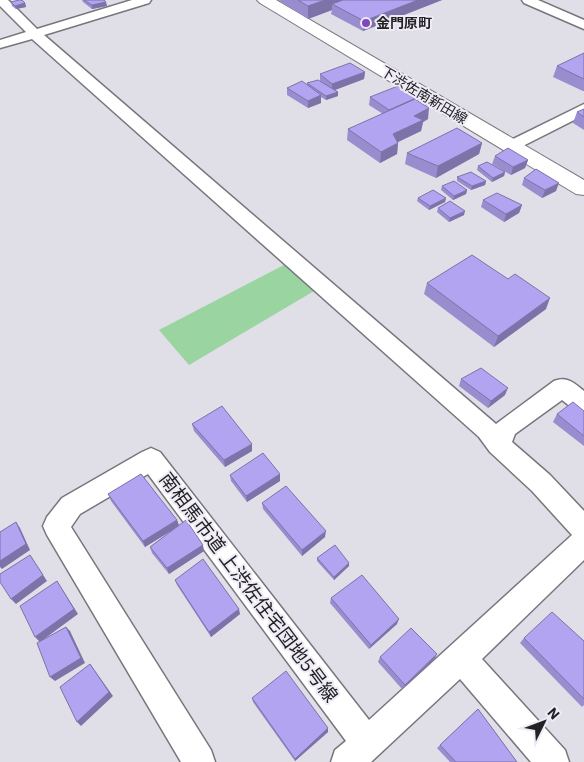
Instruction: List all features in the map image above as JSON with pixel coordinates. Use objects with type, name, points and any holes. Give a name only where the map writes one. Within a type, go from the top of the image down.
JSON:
[{"type":"main road","name":"下渋佐南新田線","points":[[265,0],[584,189]]},
{"type":"street","points":[[1,0],[35,33],[487,430],[499,445],[541,483],[584,529]]},
{"type":"street","points":[[0,44],[145,0]]},
{"type":"street","points":[[528,0],[584,25]]},
{"type":"street","points":[[511,146],[584,109]]},
{"type":"street","points":[[499,445],[506,428],[562,387],[584,404]]},
{"type":"street","name":"南相馬市道 上渋佐住宅団地5号線","points":[[199,762],[56,526],[71,506],[151,459],[357,753]]},
{"type":"street","points":[[357,753],[584,542]]},
{"type":"street","points":[[461,658],[553,762]]},
{"type":"green space","points":[[284,265],[314,291],[189,365],[159,330]]},
{"type":"building","points":[[19,0],[25,3],[15,6],[11,2]]},
{"type":"building","points":[[84,0],[104,0],[106,2],[92,5]]},
{"type":"building","points":[[298,0],[325,0],[308,6]]},
{"type":"building","points":[[343,0],[418,0],[364,21],[332,4]]},
{"type":"building","points":[[584,53],[584,79],[557,66]]},
{"type":"building","points":[[350,63],[365,72],[332,84],[320,74]]},
{"type":"building","points":[[318,80],[338,92],[326,96],[307,83]]},
{"type":"building","points":[[302,81],[321,95],[308,101],[287,88]]},
{"type":"building","points":[[398,86],[416,98],[389,110],[370,97]]},
{"type":"building","points":[[415,99],[429,108],[414,116],[423,120],[393,134],[398,143],[381,152],[348,129]]},
{"type":"building","points":[[584,109],[584,117],[577,112]]},
{"type":"building","points":[[457,128],[482,143],[438,166],[407,153]]},
{"type":"building","points":[[508,148],[528,160],[513,167],[495,156]]},
{"type":"building","points":[[487,162],[505,172],[493,178],[478,166]]},
{"type":"building","points":[[536,169],[559,183],[545,190],[524,178]]},
{"type":"building","points":[[471,172],[486,181],[472,186],[457,177]]},
{"type":"building","points":[[454,181],[467,190],[454,196],[442,186]]},
{"type":"building","points":[[433,190],[446,198],[430,206],[418,198]]},
{"type":"building","points":[[497,193],[522,205],[506,214],[483,200]]},
{"type":"building","points":[[450,201],[465,211],[450,218],[438,208]]},
{"type":"building","points":[[472,255],[508,279],[515,274],[550,298],[498,336],[427,283]]},
{"type":"building","points":[[481,368],[508,388],[491,401],[461,379]]},
{"type":"building","points":[[573,402],[584,411],[584,436],[557,414]]},
{"type":"building","points":[[222,406],[252,444],[224,460],[192,424]]},
{"type":"building","points":[[263,453],[280,474],[246,496],[230,475]]},
{"type":"building","points":[[141,474],[177,520],[143,541],[108,494]]},
{"type":"building","points":[[286,486],[326,531],[302,550],[262,503]]},
{"type":"building","points":[[186,520],[203,545],[167,568],[150,547]]},
{"type":"building","points":[[16,522],[26,544],[0,561],[0,532]]},
{"type":"building","points":[[335,545],[349,563],[334,577],[317,558]]},
{"type":"building","points":[[30,555],[43,575],[11,599],[0,582],[0,574]]},
{"type":"building","points":[[203,559],[239,609],[209,632],[175,580]]},
{"type":"building","points":[[362,575],[399,619],[371,645],[331,598]]},
{"type":"building","points":[[57,581],[74,609],[35,637],[20,606]]},
{"type":"building","points":[[552,612],[584,641],[584,699],[524,638]]},
{"type":"building","points":[[66,627],[81,658],[50,677],[37,643]]},
{"type":"building","points":[[411,628],[437,654],[405,685],[380,657]]},
{"type":"building","points":[[90,664],[109,692],[77,722],[60,687]]},
{"type":"building","points":[[286,671],[328,728],[295,759],[252,698]]},
{"type":"building","points":[[478,709],[517,762],[456,762],[440,745]]},
{"type":"place","name":"金門原町","points":[[366,23]]}]
